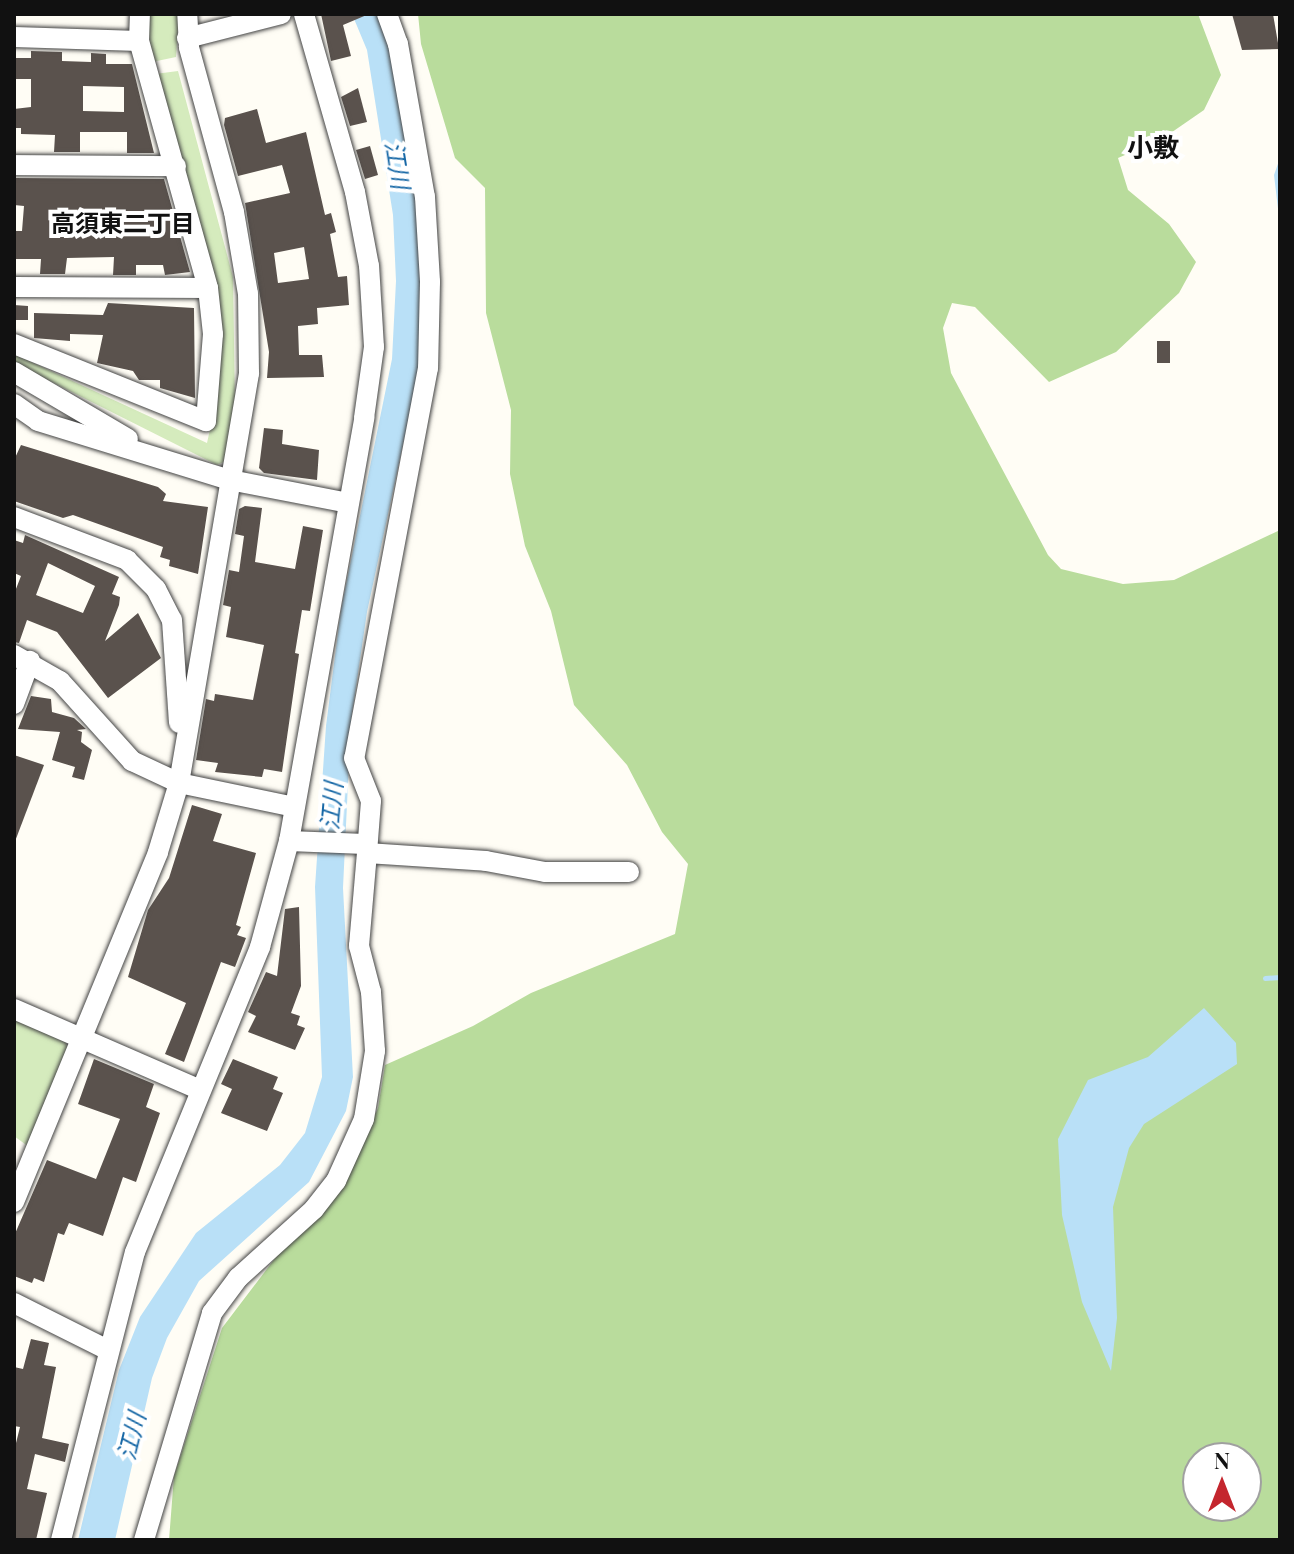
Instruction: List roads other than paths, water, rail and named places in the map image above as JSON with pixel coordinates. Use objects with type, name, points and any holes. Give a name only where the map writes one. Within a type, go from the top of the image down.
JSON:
[{"type":"street","points":[[14,344],[206,421],[213,334],[208,288],[139,41],[140,14]]},
{"type":"street","points":[[14,1202],[158,852],[179,783],[249,373],[248,294],[234,212],[187,38],[187,14]]},
{"type":"street","points":[[187,38],[281,14]]},
{"type":"street","points":[[61,1540],[106,1349],[135,1252],[260,947],[289,841],[374,347],[369,266],[355,192],[304,14]]},
{"type":"street","points":[[144,1540],[212,1313],[238,1278],[314,1209],[336,1181],[364,1119],[375,1051],[371,992],[359,946],[371,801],[354,758],[428,368],[430,310],[425,197],[398,44],[387,14]]},
{"type":"street","points":[[14,37],[139,41]]},
{"type":"street","points":[[14,165],[176,166]]},
{"type":"street","points":[[14,287],[208,288]]},
{"type":"street","points":[[14,372],[151,453]]},
{"type":"street","points":[[14,404],[38,421],[151,453],[230,480],[348,503]]},
{"type":"street","points":[[14,517],[127,560],[156,589],[172,620],[182,759]]},
{"type":"street","points":[[14,704],[22,658],[60,681],[132,761],[179,783],[295,807]]},
{"type":"street","points":[[289,841],[486,861],[545,872],[629,872]]},
{"type":"street","points":[[14,1009],[200,1090]]},
{"type":"street","points":[[14,1303],[106,1349]]},
{"type":"water","name":"江川","points":[[352,14],[382,14],[385,20],[418,209],[423,328],[416,384],[367,612],[351,721],[343,888],[353,1077],[346,1111],[309,1182],[199,1281],[167,1338],[152,1378],[115,1540],[78,1540],[119,1370],[140,1317],[196,1233],[280,1165],[305,1133],[322,1077],[315,887],[326,726],[341,609],[392,359],[396,281],[393,215],[367,50]]},
{"type":"water","points":[[1280,158],[1278,181],[1279,217],[1274,175]]},
{"type":"water","points":[[1204,1008],[1236,1043],[1237,1064],[1144,1124],[1129,1148],[1113,1207],[1117,1318],[1111,1371],[1082,1302],[1062,1215],[1058,1139],[1088,1080],[1148,1057]]},
{"type":"waterway","points":[[1265,978],[1280,977]]},
{"type":"district","name":"小敷","points":[[1153,147]]},
{"type":"district","name":"高須東二丁目","points":[[123,223]]}]
